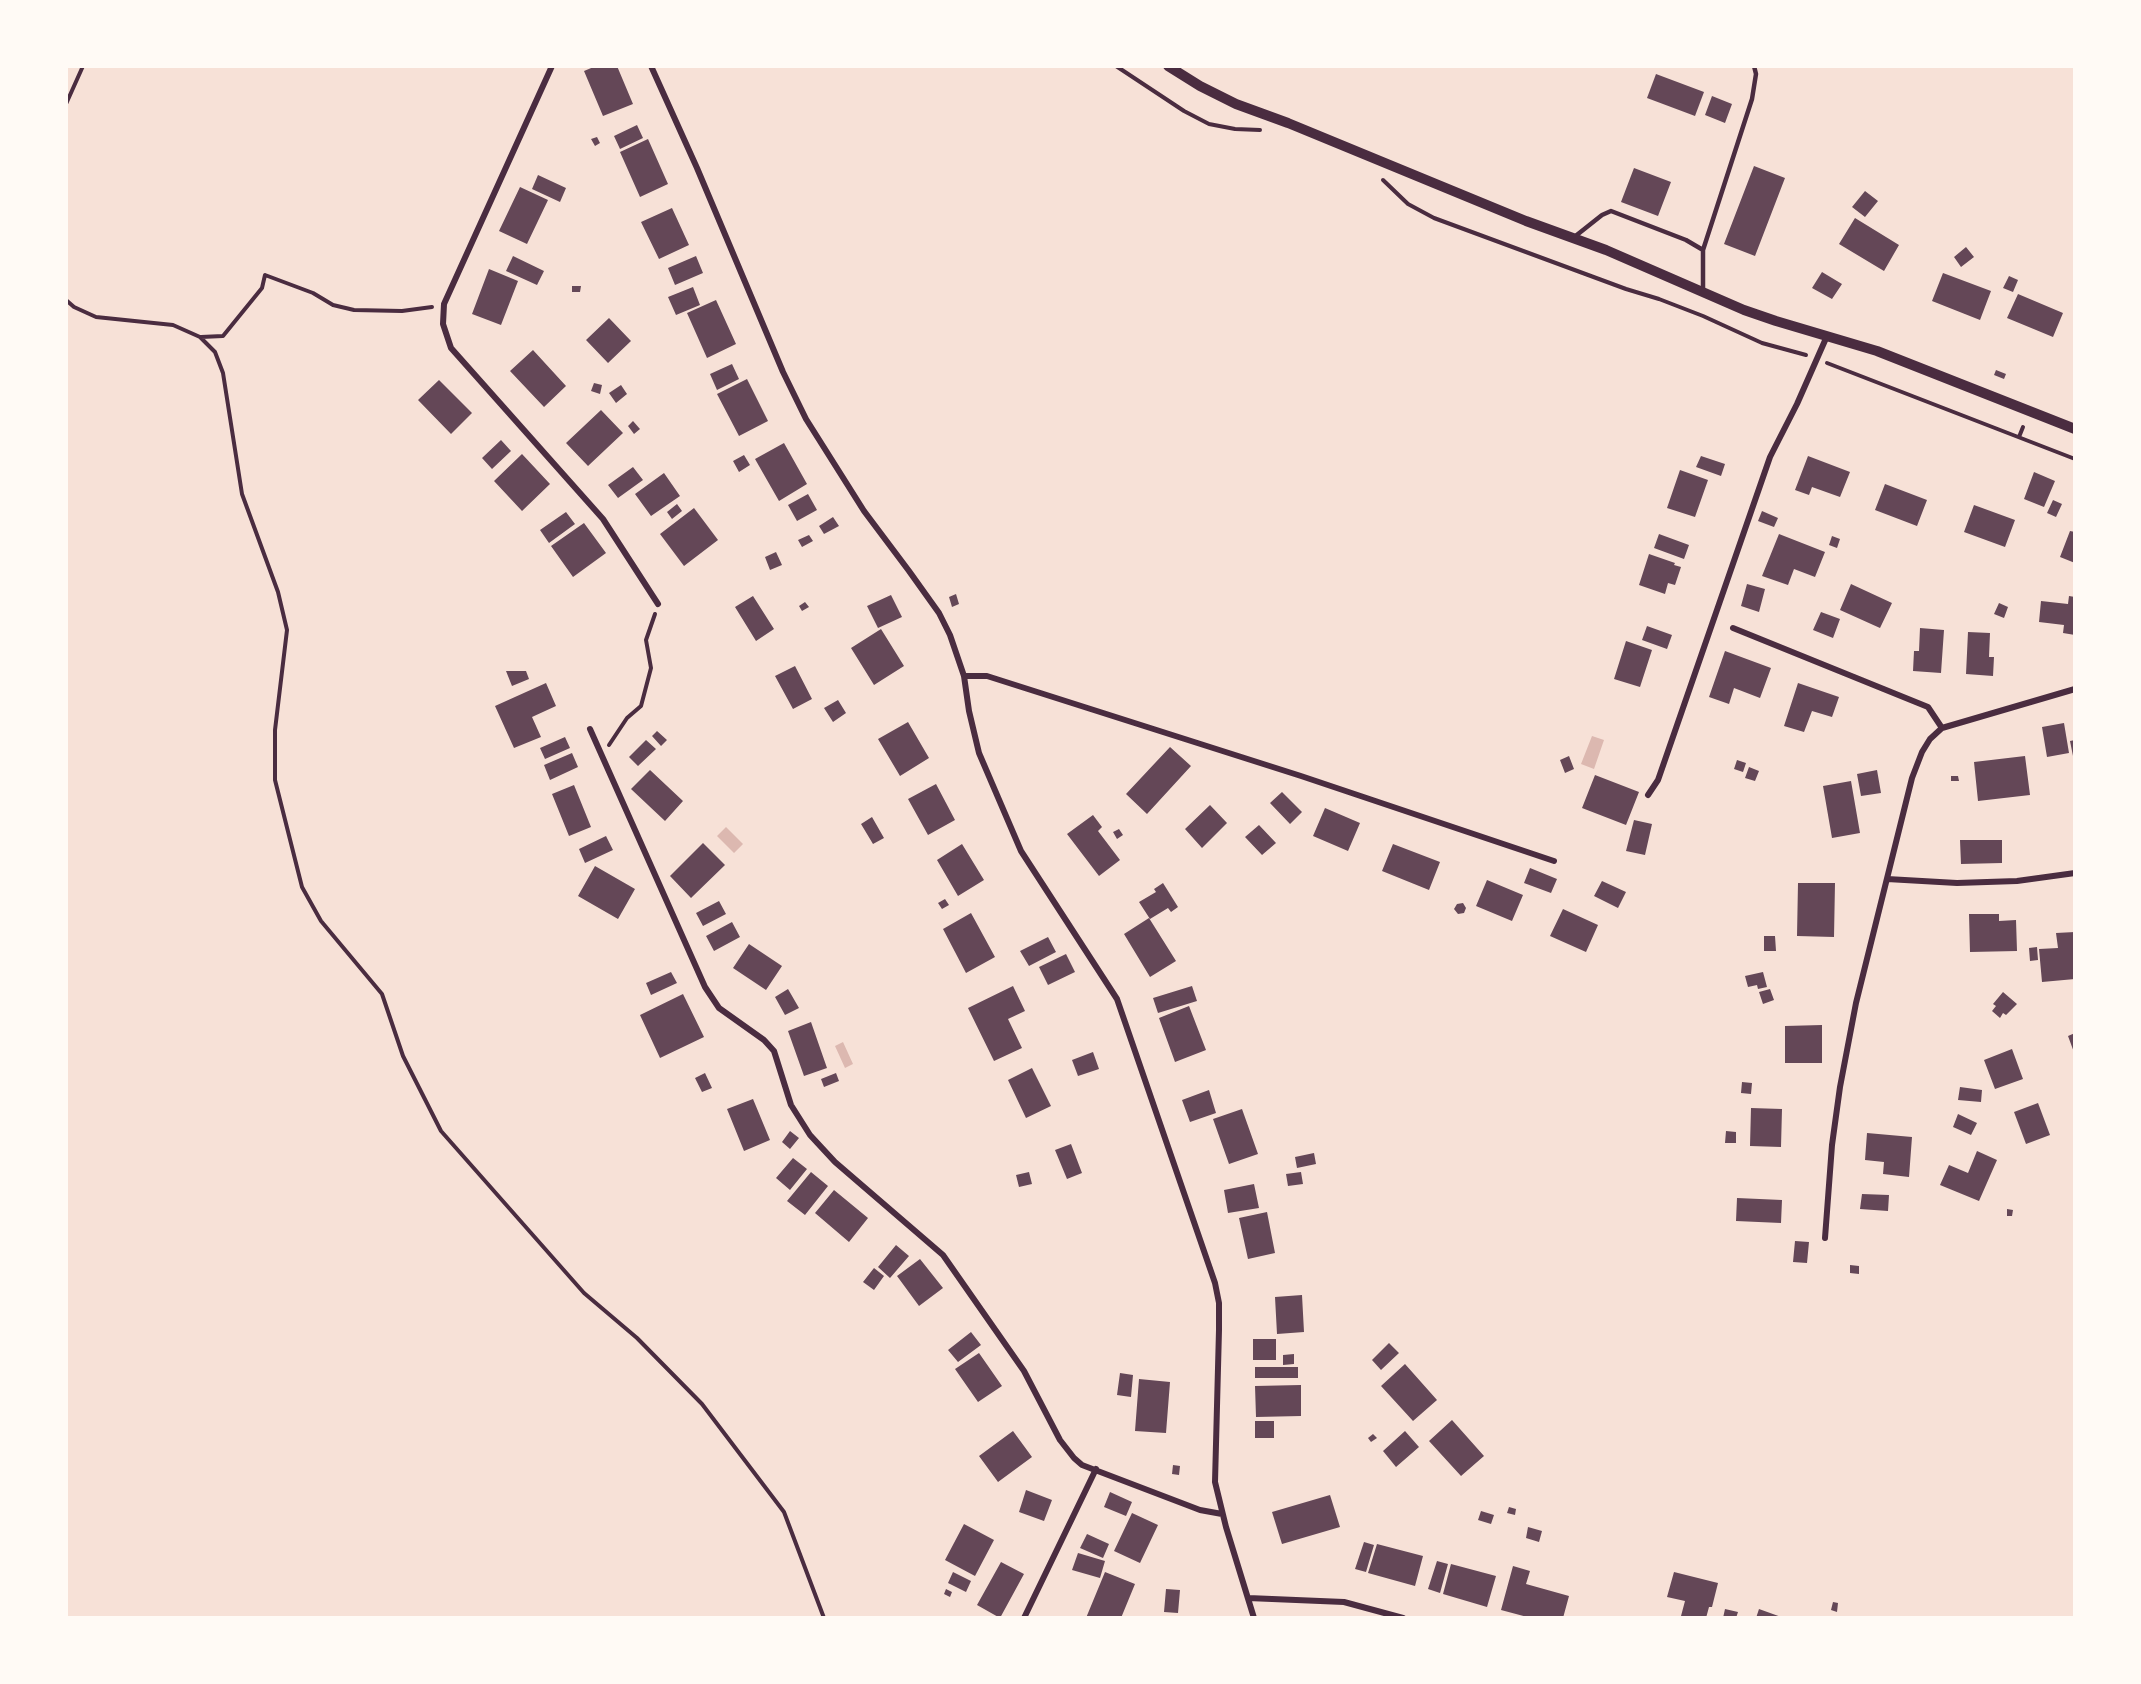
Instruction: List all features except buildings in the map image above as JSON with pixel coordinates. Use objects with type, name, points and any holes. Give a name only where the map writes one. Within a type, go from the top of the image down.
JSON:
[{"type":"street","points":[[552,66],[444,304],[443,324],[451,348],[603,519],[658,604]]},
{"type":"street","points":[[651,66],[697,168],[783,372],[806,419],[864,511],[939,613],[954,642],[964,675],[969,711],[979,753],[1017,842],[1031,869],[1117,999],[1215,1283],[1219,1304],[1215,1482],[1222,1514],[1254,1618]]},
{"type":"street","points":[[1168,66],[1200,86],[1236,104],[1526,221],[1776,321],[1877,351],[2075,429]]},
{"type":"street","points":[[1648,795],[1658,780],[1770,457],[1827,336]]},
{"type":"street","points":[[1733,628],[1928,706],[1942,728]]},
{"type":"street","points":[[964,675],[997,679],[1301,776],[1554,861]]},
{"type":"street","points":[[1825,1238],[1832,1145],[1856,1003],[1912,778],[1922,752],[1942,728],[2075,689]]},
{"type":"street","points":[[591,729],[705,987],[719,1008],[764,1040],[774,1051],[791,1105],[818,1144],[867,1190],[943,1255],[1024,1371],[1060,1440],[1074,1458],[1082,1465],[1200,1510],[1222,1514]]},
{"type":"street","points":[[1887,879],[1967,883],[2017,881],[2075,873]]},
{"type":"street","points":[[1024,1618],[1096,1470]]},
{"type":"street","points":[[1248,1598],[1344,1602],[1403,1618]]},
{"type":"lane","points":[[1703,291],[1703,250],[1752,99],[1756,74],[1754,66]]},
{"type":"lane","points":[[1573,238],[1602,215],[1611,211],[1686,240],[1703,250]]},
{"type":"path","points":[[66,104],[83,66]]},
{"type":"path","points":[[1116,66],[1175,105],[1209,124],[1235,129],[1261,130]]},
{"type":"path","points":[[1376,176],[1385,180],[1408,204],[1434,218],[1670,303],[1762,343],[1817,359],[2075,459]]},
{"type":"path","points":[[200,338],[223,336],[262,288],[265,275],[313,293],[333,305],[354,310],[402,311],[426,309],[444,304]]},
{"type":"path","points":[[66,300],[74,307],[96,316],[173,325],[200,338],[214,352],[223,373],[242,494],[278,592],[287,630],[275,730],[274,780],[302,887],[321,921],[382,994],[403,1056],[441,1131],[584,1293],[636,1338],[702,1404],[784,1512],[824,1618]]},
{"type":"path","points":[[2019,437],[2023,427]]},
{"type":"path","points":[[602,755],[627,718],[641,706],[651,668],[646,640],[658,604]]},
{"type":"shaded area","points":[[1592,736],[1604,740],[1594,769],[1581,764]]},
{"type":"shaded area","points":[[726,827],[743,844],[734,853],[717,836]]},
{"type":"shaded area","points":[[843,1042],[853,1064],[845,1068],[835,1046]]}]
